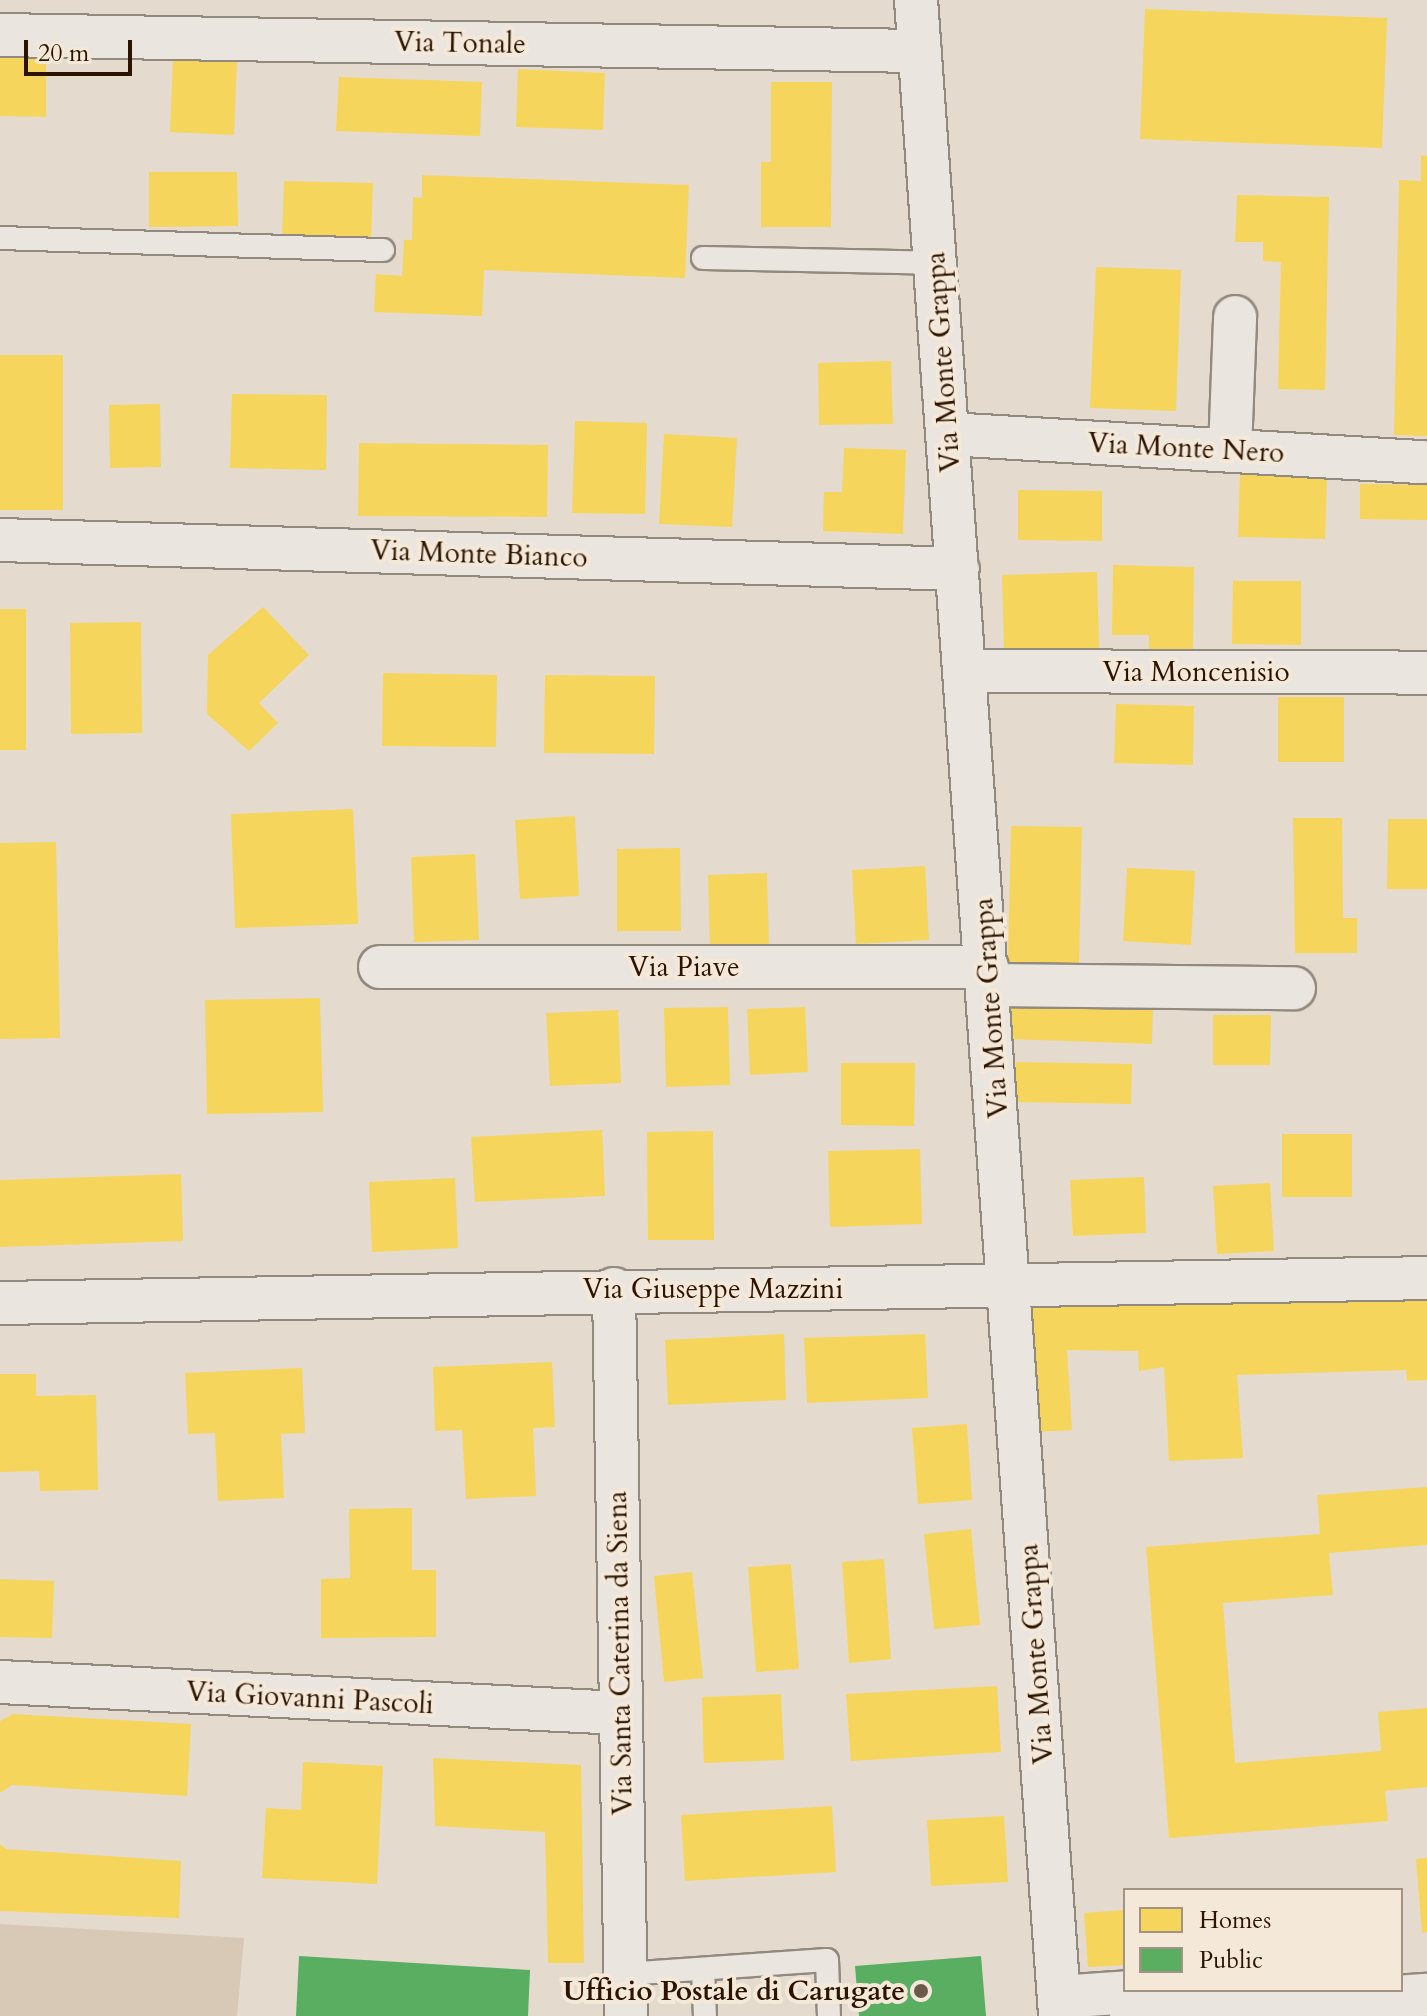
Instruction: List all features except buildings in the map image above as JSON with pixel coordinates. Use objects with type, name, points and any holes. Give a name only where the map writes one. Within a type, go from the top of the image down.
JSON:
[{"type":"street","name":"Via Monte Grappa","points":[[916,0],[1011,1289],[1060,2007]]},
{"type":"street","name":"Via Tonale","points":[[0,35],[920,51]]},
{"type":"street","points":[[1230,450],[1235,317]]},
{"type":"street","name":"Via Monte Nero","points":[[948,434],[1423,462]]},
{"type":"street","name":"Via Monte Bianco","points":[[0,540],[958,569]]},
{"type":"street","name":"Via Moncenisio","points":[[966,671],[1427,673]]},
{"type":"street","name":"Via Piave","points":[[380,967],[988,976],[1294,988]]},
{"type":"street","name":"Via Giuseppe Mazzini","points":[[0,1303],[614,1289],[1011,1289],[1427,1278]]},
{"type":"street","name":"Via Santa Caterina da Siena","points":[[614,1289],[626,2016]]},
{"type":"street","name":"Via Giovanni Pascoli","points":[[0,1682],[621,1713]]},
{"type":"street","points":[[1403,1973],[1427,1971]]},
{"type":"street","points":[[1060,2007],[1148,1992]]},
{"type":"street","points":[[1131,2016],[1427,1995]]},
{"type":"lane","points":[[0,238],[383,250]]},
{"type":"lane","points":[[703,258],[935,263]]},
{"type":"lane","points":[[625,1974],[827,1960],[829,2016]]},
{"type":"lane","points":[[703,1969],[705,2016]]},
{"type":"shaded area","points":[[0,1924],[244,1938],[237,2016],[0,2016]]},
{"type":"place","name":"Ufficio Postale di Carugate","points":[[921,1991]]}]
